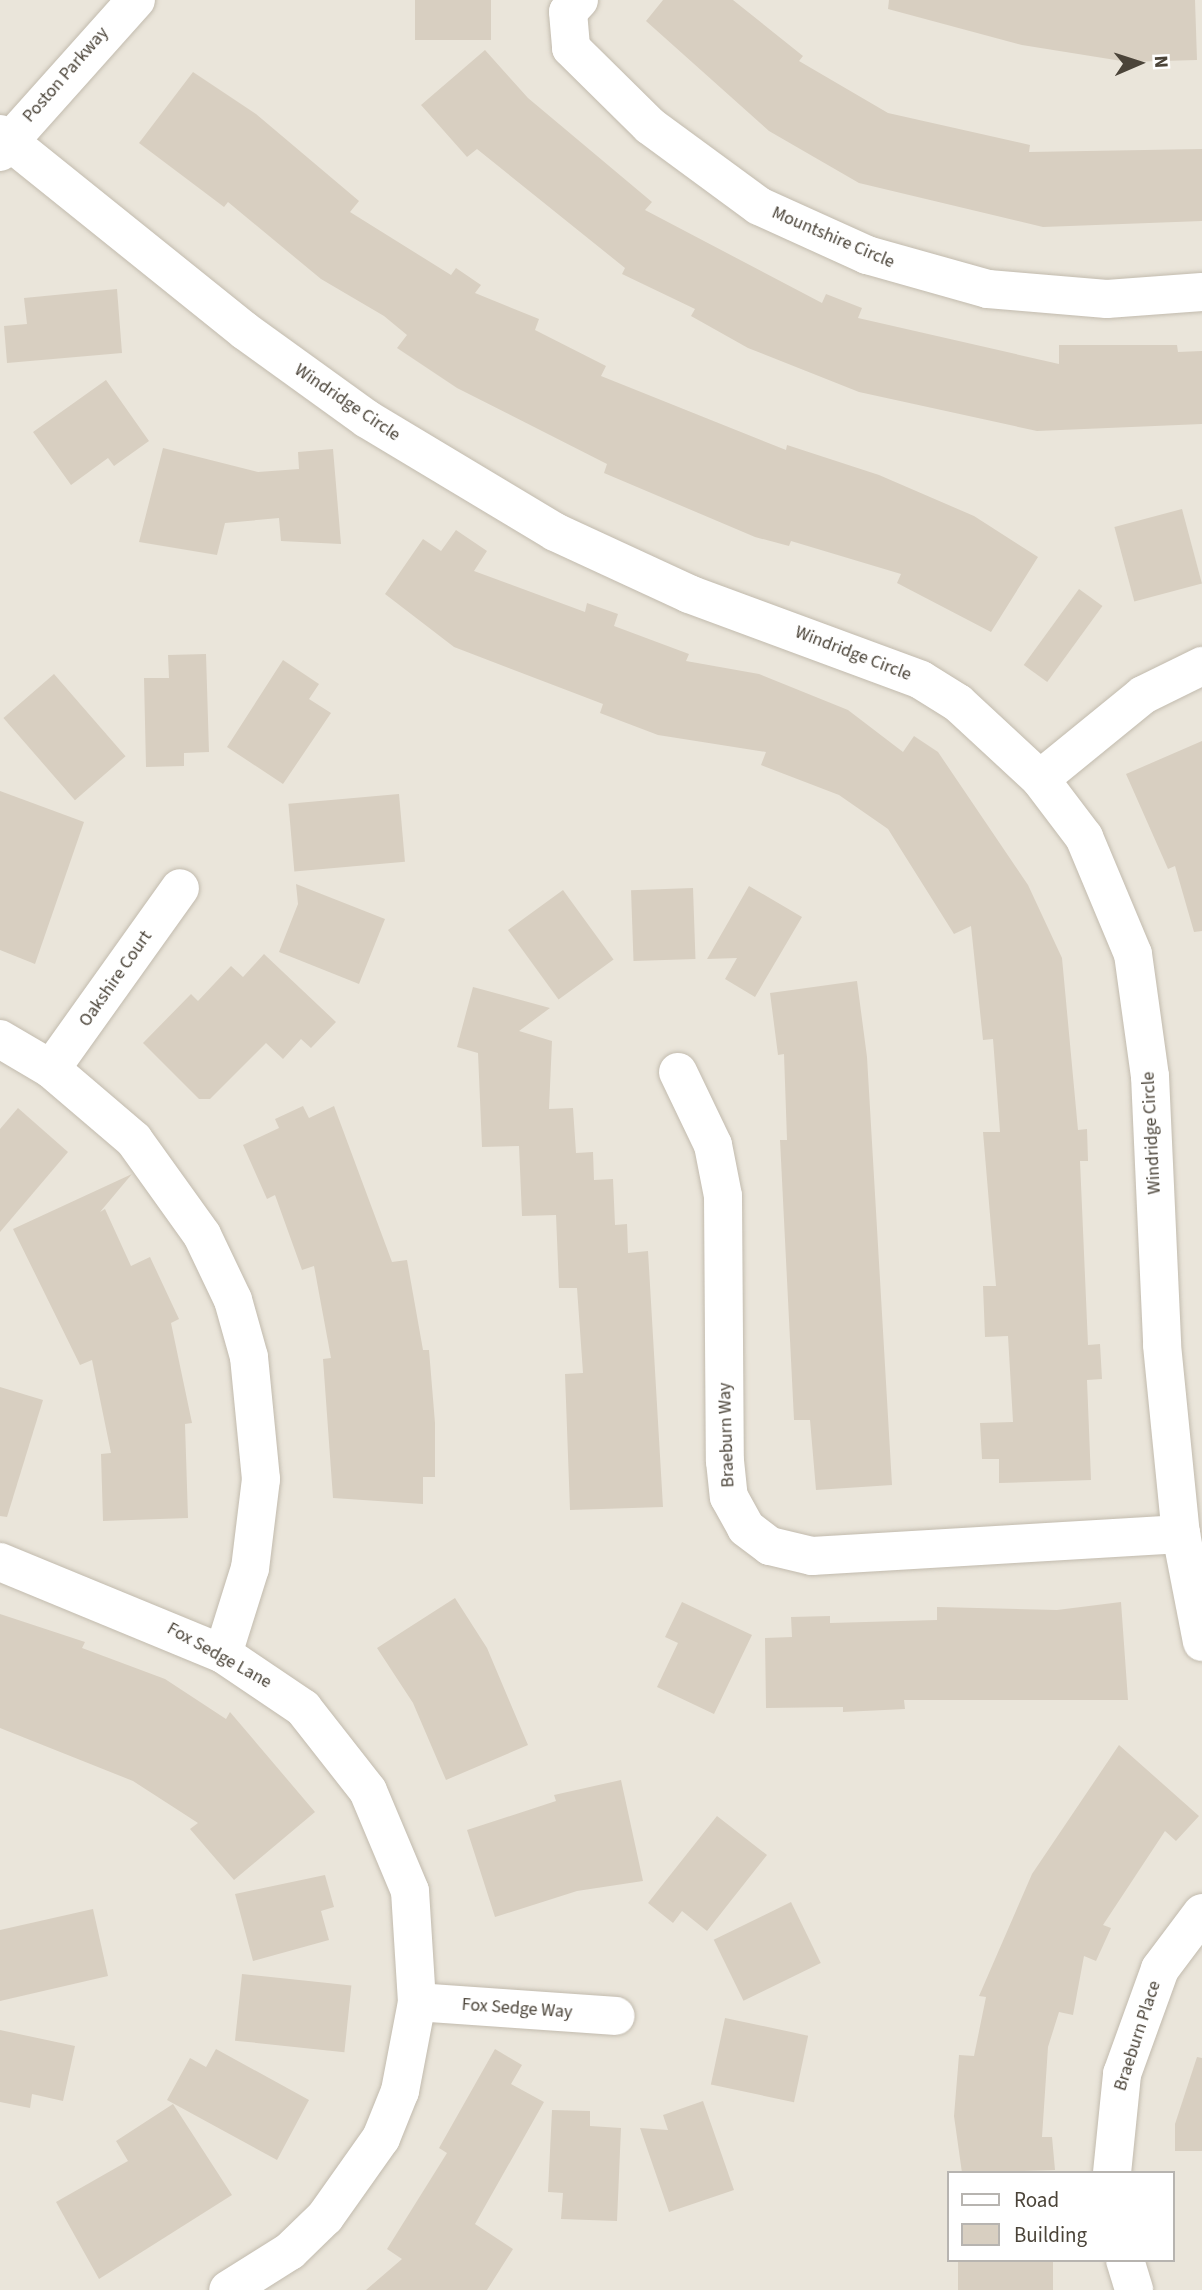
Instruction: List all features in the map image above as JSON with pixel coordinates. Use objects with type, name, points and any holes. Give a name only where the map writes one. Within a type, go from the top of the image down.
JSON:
[{"type":"street","name":"Poston Parkway","points":[[3,142],[136,0]]},
{"type":"street","name":"Mountshire Circle","points":[[579,0],[568,12],[571,48],[650,125],[759,206],[866,255],[988,289],[1107,299],[1202,292]]},
{"type":"street","name":"Windridge Circle","points":[[3,142],[245,331],[367,419],[568,538],[689,594],[921,680],[958,703],[1040,779],[1084,837],[1133,954],[1150,1076],[1161,1345],[1181,1534],[1202,1642]]},
{"type":"street","points":[[1040,779],[1143,695],[1202,666]]},
{"type":"street","name":"Oakshire Court","points":[[51,1069],[180,888]]},
{"type":"street","points":[[0,1039],[51,1069],[134,1140],[173,1187],[233,1300],[249,1357],[261,1479],[250,1568],[223,1654]]},
{"type":"street","name":"Braeburn Way","points":[[678,1072],[713,1145],[723,1196],[725,1461],[729,1497],[746,1528],[771,1546],[812,1556],[1181,1534]]},
{"type":"street","name":"Fox Sedge Lane","points":[[0,1562],[223,1654],[303,1708],[368,1791],[410,1891],[417,2002],[400,2091],[358,2178],[290,2251],[228,2290]]},
{"type":"street","name":"Braeburn Place","points":[[1112,2171],[1122,2074],[1160,1969],[1202,1913]]},
{"type":"street","name":"Fox Sedge Way","points":[[417,2002],[616,2016]]},
{"type":"street","points":[[1126,2262],[1134,2290]]},
{"type":"shaded area","points":[[0,0],[1202,0],[1202,2290],[0,2290]]},
{"type":"building","points":[[415,0],[491,0],[491,40],[415,40]]},
{"type":"building","points":[[663,0],[733,0],[803,56],[799,61],[888,113],[1030,145],[1029,152],[1202,149],[1202,221],[1043,227],[859,183],[769,131],[646,21]]},
{"type":"building","points":[[889,0],[1195,0],[1197,60],[1128,62],[1022,45],[888,9]]},
{"type":"building","points":[[485,50],[528,98],[652,202],[645,210],[822,303],[826,294],[862,308],[858,318],[1059,364],[1059,345],[1177,345],[1178,352],[1202,351],[1202,424],[1037,431],[859,392],[748,348],[691,316],[695,309],[622,274],[625,268],[477,149],[467,157],[421,105]]},
{"type":"building","points":[[193,72],[256,114],[359,201],[350,212],[451,275],[456,268],[481,285],[475,293],[539,319],[535,330],[606,366],[601,376],[786,450],[787,445],[879,475],[974,516],[1038,557],[991,632],[897,583],[901,574],[791,541],[789,546],[755,537],[604,473],[607,464],[457,388],[397,348],[407,335],[384,316],[321,279],[228,202],[224,207],[139,143]]},
{"type":"building","points":[[117,289],[122,353],[7,363],[4,326],[27,324],[24,298]]},
{"type":"building","points":[[106,380],[149,441],[114,466],[108,458],[71,485],[33,432]]},
{"type":"building","points":[[163,448],[258,472],[299,469],[298,452],[333,449],[341,544],[281,541],[279,518],[225,523],[217,555],[139,542]]},
{"type":"building","points":[[1182,509],[1202,583],[1134,601],[1114,527]]},
{"type":"building","points":[[456,530],[487,551],[474,571],[585,612],[587,603],[618,614],[614,626],[689,654],[686,661],[759,674],[848,710],[903,752],[914,736],[938,752],[1028,885],[1062,958],[1078,1130],[1087,1129],[1088,1161],[1080,1161],[1088,1345],[1100,1344],[1102,1379],[1087,1380],[1091,1480],[999,1483],[999,1459],[982,1459],[980,1423],[1013,1422],[1008,1336],[985,1337],[983,1286],[996,1286],[983,1132],[1000,1132],[993,1039],[983,1040],[971,926],[954,934],[888,829],[839,795],[761,765],[766,752],[658,735],[600,713],[603,704],[454,647],[385,594],[423,539],[441,551]]},
{"type":"building","points":[[1079,589],[1102,606],[1047,682],[1024,665]]},
{"type":"building","points":[[206,654],[209,752],[184,753],[184,766],[146,767],[144,678],[169,678],[168,655]]},
{"type":"building","points":[[283,660],[319,684],[309,699],[331,713],[283,784],[227,747]]},
{"type":"building","points":[[54,674],[126,756],[75,800],[3,718]]},
{"type":"building","points":[[1202,741],[1202,931],[1194,932],[1175,866],[1168,869],[1126,774]]},
{"type":"building","points":[[0,791],[84,822],[35,964],[0,950]]},
{"type":"building","points":[[399,794],[405,862],[294,871],[288,804]]},
{"type":"building","points":[[296,884],[385,919],[359,984],[279,952],[298,904]]},
{"type":"building","points":[[749,886],[802,917],[755,997],[725,979],[737,958],[707,959]]},
{"type":"building","points":[[693,888],[695,959],[634,961],[631,890]]},
{"type":"building","points":[[563,890],[614,960],[559,1000],[508,930]]},
{"type":"building","points":[[264,954],[336,1022],[311,1048],[301,1039],[283,1059],[266,1043],[210,1099],[199,1099],[143,1043],[191,994],[198,1001],[231,966],[243,977]]},
{"type":"building","points":[[857,981],[867,1057],[892,1485],[816,1490],[810,1420],[794,1420],[780,1140],[787,1140],[784,1054],[778,1055],[770,993]]},
{"type":"building","points":[[473,987],[550,1008],[519,1031],[552,1041],[549,1109],[573,1108],[576,1153],[593,1152],[594,1180],[613,1179],[615,1225],[627,1224],[628,1253],[648,1251],[663,1507],[570,1510],[565,1374],[583,1373],[577,1288],[559,1288],[556,1215],[522,1216],[519,1146],[482,1147],[478,1053],[457,1047]]},
{"type":"building","points":[[303,1106],[309,1118],[334,1106],[392,1262],[407,1260],[423,1350],[429,1350],[435,1423],[435,1477],[423,1477],[423,1504],[333,1498],[323,1359],[331,1358],[314,1266],[302,1270],[275,1195],[267,1199],[243,1145],[279,1128],[275,1119]]},
{"type":"building","points":[[18,1108],[68,1152],[0,1232],[0,1129]]},
{"type":"building","points":[[132,1174],[100,1212],[105,1209],[131,1266],[150,1257],[179,1319],[171,1323],[192,1423],[185,1424],[188,1518],[103,1521],[101,1454],[111,1453],[92,1360],[80,1365],[13,1229]]},
{"type":"building","points":[[0,1387],[43,1400],[7,1517],[0,1516]]},
{"type":"building","points":[[455,1598],[487,1648],[528,1745],[446,1780],[413,1703],[377,1648]]},
{"type":"building","points":[[682,1602],[752,1635],[714,1714],[657,1687],[678,1643],[665,1637]]},
{"type":"building","points":[[1121,1602],[1128,1700],[904,1700],[905,1709],[843,1712],[843,1707],[766,1708],[765,1638],[792,1637],[791,1617],[830,1616],[830,1623],[937,1620],[937,1607],[1057,1610]]},
{"type":"building","points":[[0,1614],[85,1642],[82,1648],[165,1679],[226,1719],[230,1712],[315,1812],[234,1880],[190,1829],[198,1823],[133,1781],[0,1728]]},
{"type":"building","points":[[1119,1745],[1199,1816],[1176,1841],[1165,1831],[1103,1925],[1111,1928],[1096,1961],[1084,1956],[1073,2015],[1059,2012],[1048,2047],[1042,2137],[1052,2137],[1055,2170],[962,2171],[954,2116],[959,2055],[974,2056],[986,1997],[979,1996],[1032,1874]]},
{"type":"building","points":[[621,1780],[643,1881],[577,1891],[495,1917],[467,1830],[556,1801],[554,1795]]},
{"type":"building","points":[[717,1816],[767,1855],[707,1931],[682,1911],[673,1923],[648,1903]]},
{"type":"building","points":[[325,1875],[334,1907],[321,1911],[329,1940],[253,1961],[235,1894]]},
{"type":"building","points":[[791,1902],[821,1963],[744,2001],[714,1940]]},
{"type":"building","points":[[93,1909],[108,1976],[0,2001],[0,1930]]},
{"type":"building","points":[[242,1974],[351,1985],[344,2052],[235,2041]]},
{"type":"building","points":[[725,2018],[808,2036],[794,2102],[711,2085]]},
{"type":"building","points":[[0,2030],[75,2046],[63,2101],[32,2094],[30,2108],[0,2102]]},
{"type":"building","points":[[216,2049],[309,2100],[277,2160],[167,2100],[190,2058],[206,2067]]},
{"type":"building","points":[[495,2049],[522,2065],[511,2084],[544,2102],[475,2224],[513,2249],[487,2290],[366,2290],[402,2259],[387,2249],[447,2153],[439,2148]]},
{"type":"building","points":[[1197,2057],[1202,2058],[1202,2151],[1175,2151],[1175,2124]]},
{"type":"building","points":[[703,2101],[734,2190],[669,2212],[640,2128],[668,2130],[663,2115]]},
{"type":"building","points":[[173,2104],[232,2195],[99,2279],[56,2202],[128,2161],[116,2141]]},
{"type":"building","points":[[552,2110],[590,2111],[590,2126],[621,2128],[617,2221],[561,2219],[563,2193],[548,2192]]},
{"type":"building","points":[[958,2262],[1053,2262],[1053,2290],[958,2290]]}]
